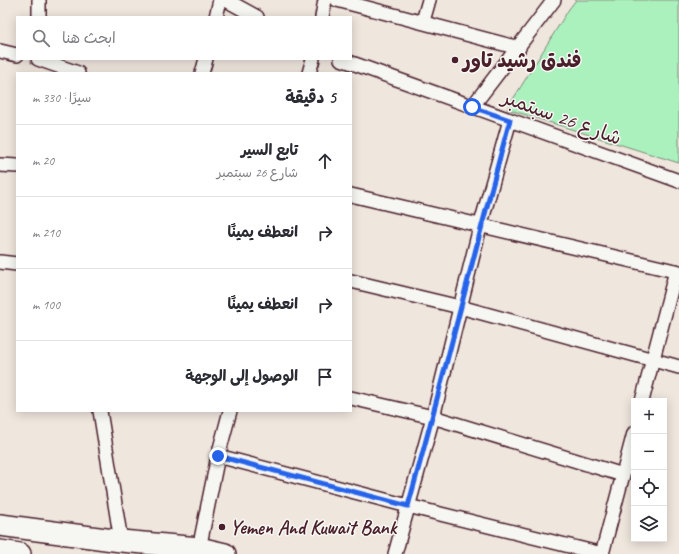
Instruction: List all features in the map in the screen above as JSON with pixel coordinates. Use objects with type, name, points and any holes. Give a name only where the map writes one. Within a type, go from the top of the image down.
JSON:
[{"type":"main road","points":[[0,525],[225,554]]},
{"type":"main road","points":[[0,551],[20,554]]},
{"type":"street","points":[[39,0],[39,16]]},
{"type":"street","points":[[216,16],[220,0]]},
{"type":"street","points":[[226,0],[255,16]]},
{"type":"street","points":[[322,16],[325,0]]},
{"type":"street","points":[[337,0],[519,48]]},
{"type":"street","points":[[423,22],[429,0]]},
{"type":"street","points":[[472,107],[519,48],[553,0]]},
{"type":"street","points":[[0,51],[16,55]]},
{"type":"street","points":[[40,60],[43,72]]},
{"type":"street","points":[[43,60],[75,72]]},
{"type":"street","points":[[202,72],[206,60]]},
{"type":"street","points":[[309,72],[313,60]]},
{"type":"street","name":"شارع 26 سبتمبر","points":[[344,60],[679,181]]},
{"type":"street","points":[[394,554],[433,417],[480,227],[510,120]]},
{"type":"street","points":[[0,165],[16,166]]},
{"type":"street","points":[[352,195],[480,227],[678,271],[643,398]]},
{"type":"street","points":[[0,262],[16,264]]},
{"type":"street","points":[[352,281],[460,307],[679,367]]},
{"type":"street","points":[[352,398],[433,417],[623,475]]},
{"type":"street","points":[[100,412],[121,541]]},
{"type":"street","points":[[199,551],[218,456],[230,412]]},
{"type":"street","points":[[218,456],[408,506],[602,554],[631,445]]},
{"type":"green space","points":[[576,0],[679,0],[679,163],[507,109]]},
{"type":"place","name":"فندق رشيد تاور","points":[[455,60]]},
{"type":"place","name":"Yemen And Kuwait Bank","points":[[222,527]]},
{"type":"route","points":[[218,456],[408,506],[433,417],[480,227],[510,120],[472,107]]}]
